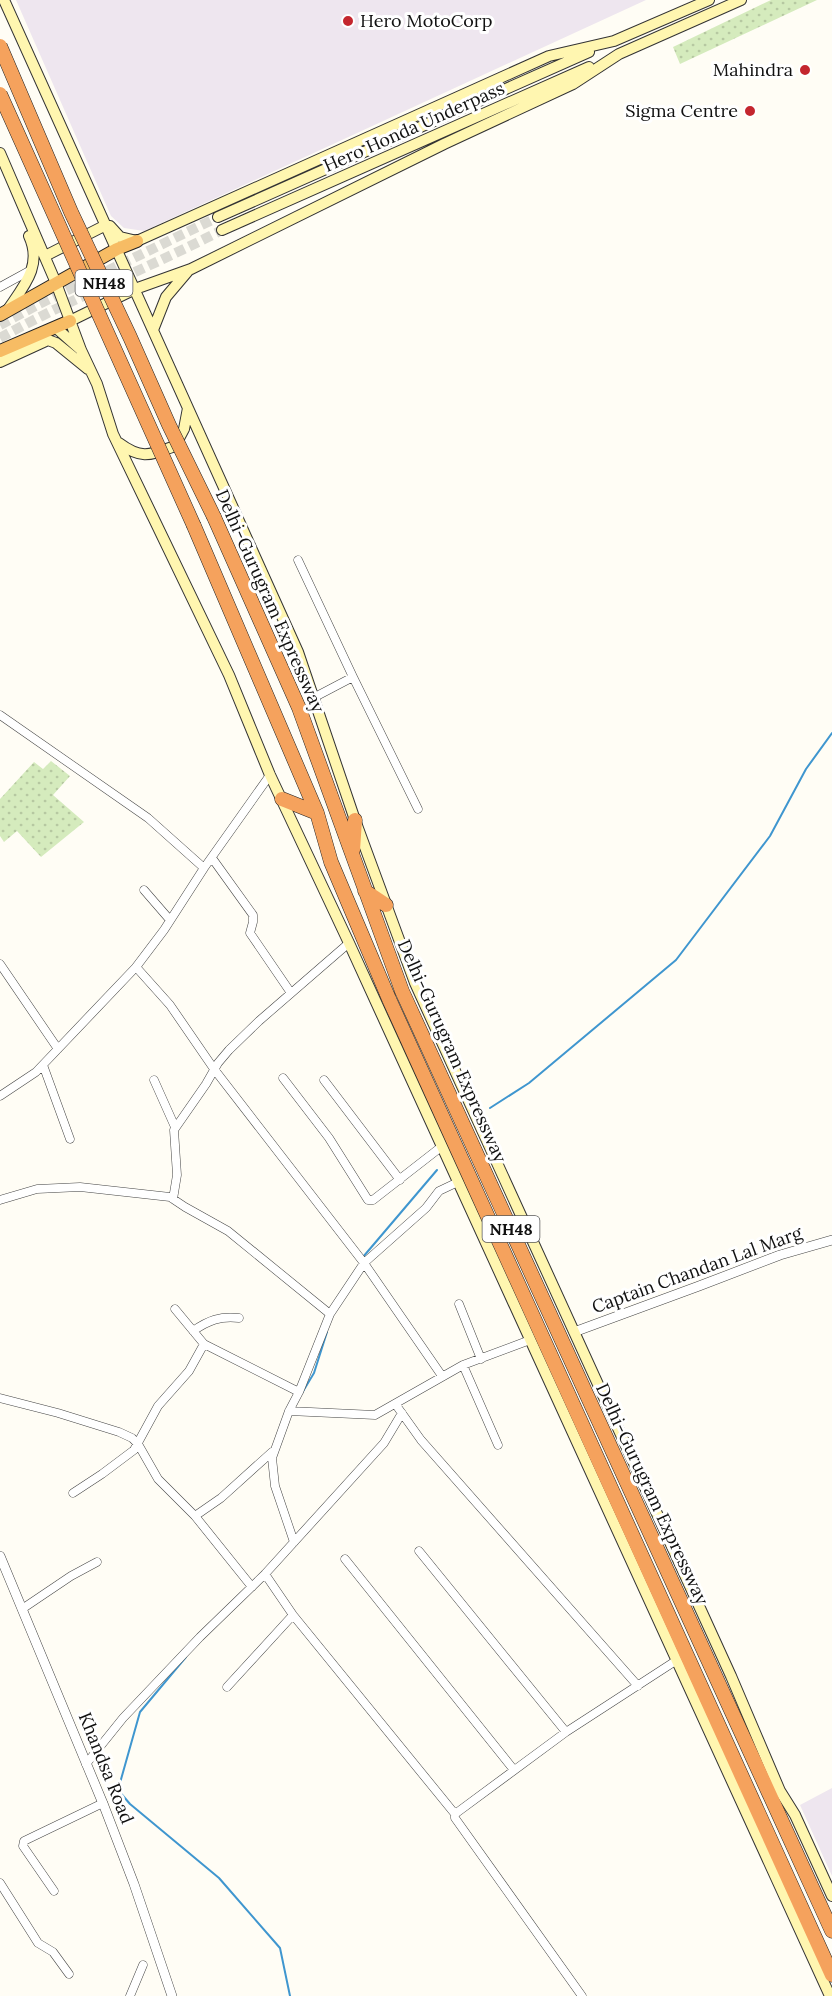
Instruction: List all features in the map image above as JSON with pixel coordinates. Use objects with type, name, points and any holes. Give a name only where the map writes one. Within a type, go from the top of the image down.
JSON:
[{"type":"highway","name":"Delhi-Gurugram Expressway","points":[[0,46],[71,212],[214,517],[299,708],[402,991],[832,1931]]},
{"type":"highway","name":"Delhi-Gurugram Expressway","points":[[0,94],[189,515],[295,763],[316,813],[331,862],[473,1201],[832,1975]]},
{"type":"highway","points":[[3,314],[117,249],[137,241]]},
{"type":"highway","points":[[0,351],[70,321]]},
{"type":"highway","points":[[282,799],[316,813]]},
{"type":"highway","points":[[352,856],[355,819]]},
{"type":"highway","points":[[365,891],[386,905]]},
{"type":"main road","points":[[4,0],[298,652],[355,819],[416,983],[731,1676],[780,1791],[795,1815],[832,1896]]},
{"type":"main road","points":[[104,220],[120,237],[137,241],[549,56],[614,41],[709,0]]},
{"type":"main road","points":[[70,321],[135,289],[191,269],[444,144],[573,84],[619,54],[741,0]]},
{"type":"main road","name":"Hero Honda Underpass","points":[[218,217],[614,41]]},
{"type":"main road","name":"Hero Honda Underpass","points":[[222,231],[619,54]]},
{"type":"main road","points":[[0,153],[56,283],[117,442],[228,675],[270,775],[441,1147],[458,1182],[473,1201],[530,1340],[830,1996]]},
{"type":"main road","points":[[3,314],[31,270],[34,261],[34,247],[16,205],[15,188]]},
{"type":"main road","points":[[45,256],[104,220]]},
{"type":"main road","points":[[153,330],[166,297],[191,269]]},
{"type":"main road","points":[[55,327],[81,350]]},
{"type":"main road","points":[[0,362],[48,340],[56,343],[91,371]]},
{"type":"main road","points":[[117,442],[137,455],[146,455],[175,446],[184,429],[188,408]]},
{"type":"street","points":[[0,287],[31,270]]},
{"type":"street","points":[[298,560],[418,809]]},
{"type":"street","points":[[313,698],[353,677]]},
{"type":"street","points":[[0,715],[148,818],[204,868]]},
{"type":"street","points":[[0,1096],[28,1079],[43,1065],[136,967],[270,775]]},
{"type":"street","points":[[212,858],[253,915],[254,922],[250,933],[291,993]]},
{"type":"street","points":[[144,890],[170,920]]},
{"type":"street","points":[[176,1127],[229,1050],[349,943]]},
{"type":"street","points":[[0,964],[58,1049]]},
{"type":"street","points":[[136,967],[171,1005],[214,1070],[364,1263],[442,1377]]},
{"type":"street","points":[[43,1065],[70,1139]]},
{"type":"street","points":[[284,1078],[329,1138],[367,1199],[373,1200],[441,1147]]},
{"type":"street","points":[[154,1080],[176,1127],[177,1175],[173,1199]]},
{"type":"street","points":[[324,1080],[400,1180]]},
{"type":"street","points":[[294,1542],[275,1486],[272,1465],[274,1450],[330,1314],[364,1263],[426,1208],[439,1191],[458,1182]]},
{"type":"street","points":[[0,1200],[37,1189],[80,1187],[166,1196],[228,1231],[330,1314]]},
{"type":"street","name":"Captain Chandan Lal Marg","points":[[574,1332],[780,1255],[832,1240]]},
{"type":"street","points":[[459,1304],[481,1359]]},
{"type":"street","points":[[175,1309],[204,1344],[299,1392]]},
{"type":"street","points":[[193,1331],[214,1318],[239,1318]]},
{"type":"street","points":[[289,1411],[370,1416],[396,1405],[463,1365],[530,1340]]},
{"type":"street","points":[[73,1492],[128,1455],[138,1444],[158,1406],[189,1371],[204,1344]]},
{"type":"street","points":[[463,1365],[498,1445]]},
{"type":"street","points":[[0,1398],[120,1432],[138,1444],[158,1479],[195,1516],[252,1587]]},
{"type":"street","points":[[396,1405],[421,1440],[638,1686]]},
{"type":"street","points":[[86,1764],[123,1718],[200,1637],[265,1574],[384,1443],[402,1413]]},
{"type":"street","points":[[195,1516],[221,1498],[274,1450]]},
{"type":"street","points":[[419,1551],[566,1732]]},
{"type":"street","name":"Khandsa Road","points":[[0,1556],[103,1803],[134,1884],[172,1996]]},
{"type":"street","points":[[345,1559],[514,1770]]},
{"type":"street","points":[[22,1609],[71,1576],[97,1562]]},
{"type":"street","points":[[265,1574],[293,1616],[455,1814],[455,1818],[582,1996]]},
{"type":"street","points":[[227,1687],[293,1616]]},
{"type":"street","points":[[455,1814],[566,1732],[677,1660]]},
{"type":"street","points":[[54,1891],[22,1843],[103,1803]]},
{"type":"street","points":[[0,1883],[38,1943],[53,1952],[69,1974]]},
{"type":"street","points":[[130,1996],[143,1965]]},
{"type":"shaded area","name":"Hero MotoCorp","points":[[16,0],[646,0],[144,231],[124,228],[111,216]]},
{"type":"shaded area","points":[[832,1788],[832,1876],[800,1805]]},
{"type":"green space","points":[[771,0],[817,0],[680,64],[673,47]]},
{"type":"green space","points":[[51,761],[70,776],[53,795],[84,822],[41,857],[17,831],[4,842],[0,836],[0,799],[34,762],[43,769]]},
{"type":"waterway","points":[[490,1108],[529,1083],[676,960],[770,836],[806,769],[832,733]]},
{"type":"waterway","points":[[363,1257],[437,1170]]},
{"type":"waterway","points":[[302,1393],[314,1373],[327,1332]]},
{"type":"waterway","points":[[186,1657],[140,1712],[118,1790],[130,1804],[219,1878],[280,1948],[290,1996]]},
{"type":"tunnel","points":[[0,325],[218,217]]},
{"type":"tunnel","points":[[0,338],[222,230]]},
{"type":"place","name":"Hero MotoCorp","points":[[348,21]]},
{"type":"place","name":"Mahindra","points":[[805,70]]},
{"type":"place","name":"Sigma Centre","points":[[750,111]]}]
